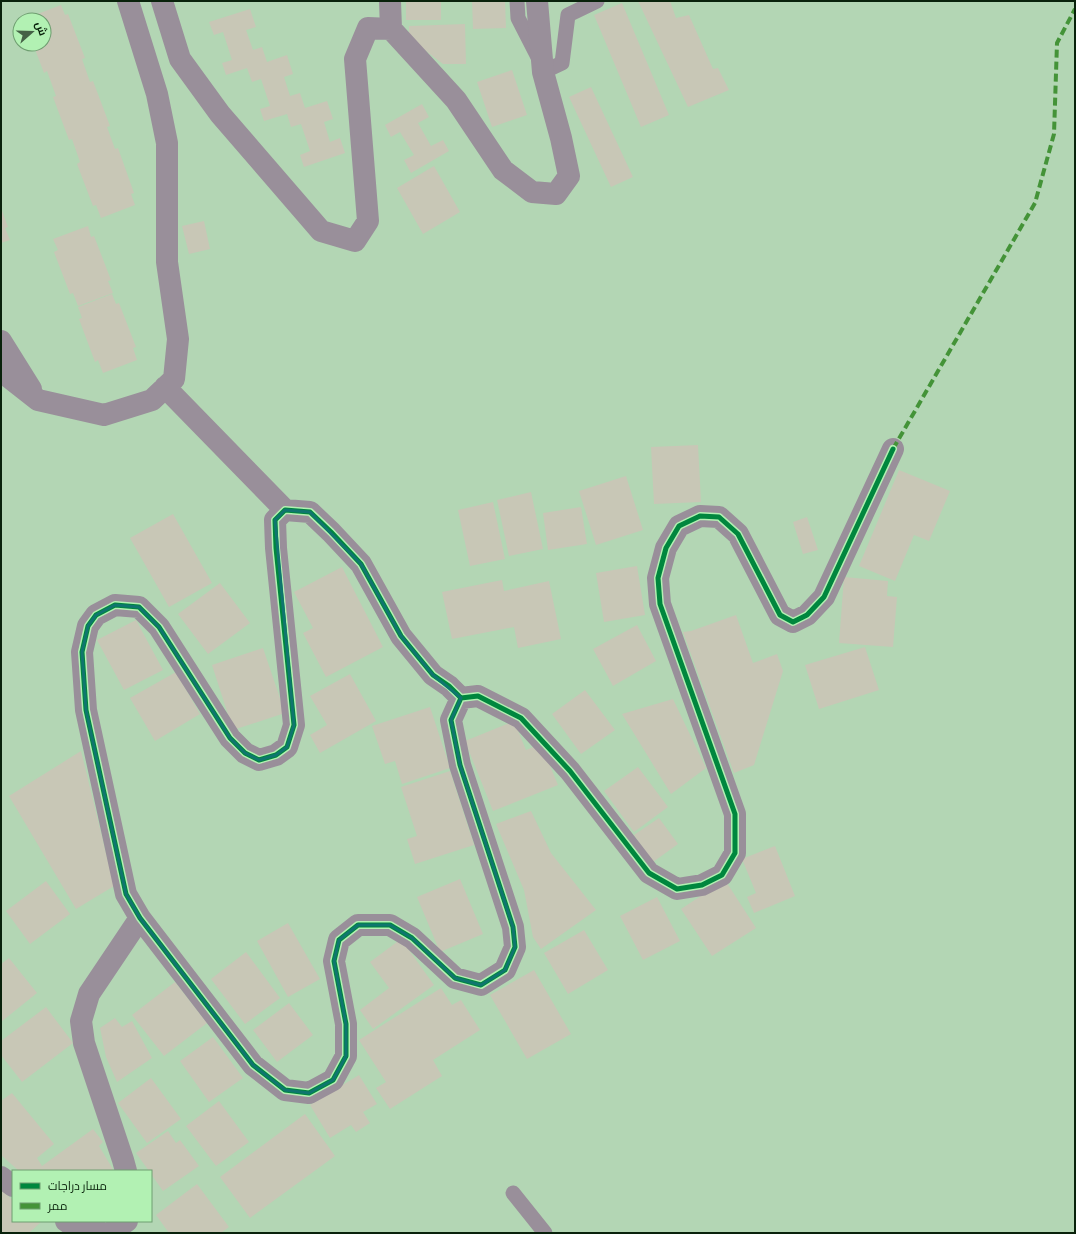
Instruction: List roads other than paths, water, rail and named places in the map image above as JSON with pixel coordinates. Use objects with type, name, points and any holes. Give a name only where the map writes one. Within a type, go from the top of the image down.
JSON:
[{"type":"street","points":[[1,371],[38,400],[104,415],[152,400],[174,379],[178,339],[167,262],[167,143],[157,94],[128,1]]},
{"type":"street","points":[[162,1],[180,59],[220,114],[321,230],[355,241],[368,221],[355,59],[368,28],[390,29]]},
{"type":"street","points":[[390,1],[390,29],[456,100],[503,170],[532,192],[556,194],[569,176],[561,138],[542,69],[537,1]]},
{"type":"street","points":[[1,340],[38,400]]},
{"type":"street","points":[[165,387],[285,510],[310,512],[331,532],[361,564],[401,636],[433,675],[449,686],[461,698]]},
{"type":"street","points":[[461,698],[478,696],[521,718],[570,771],[649,873],[677,889],[702,885],[722,875],[735,853],[734,814],[660,604],[658,578],[666,548],[679,526],[700,516],[719,517],[738,534],[780,615],[793,622],[807,615],[824,597],[893,449]]},
{"type":"street","points":[[285,510],[275,520],[294,725],[287,747],[276,755],[259,760],[245,753],[230,738],[159,627],[139,607],[115,605],[96,615],[88,626],[82,652],[86,710],[126,894],[140,918],[253,1064],[285,1090],[308,1093],[333,1080],[346,1056],[346,1024],[334,961],[339,940],[358,925],[390,925],[412,938],[455,978],[481,985],[505,970],[515,947],[513,927],[460,765],[451,720],[461,698]]},
{"type":"street","points":[[126,1170],[124,1160],[84,1043],[81,1021],[89,994],[140,918]]},
{"type":"street","points":[[1,1177],[12,1185]]},
{"type":"street","points":[[67,1222],[79,1230],[103,1233]]},
{"type":"street","points":[[110,1233],[126,1222]]},
{"type":"lane","points":[[517,1],[518,18],[542,69],[562,63],[568,15],[597,1]]},
{"type":"lane","points":[[513,1193],[545,1233]]}]
